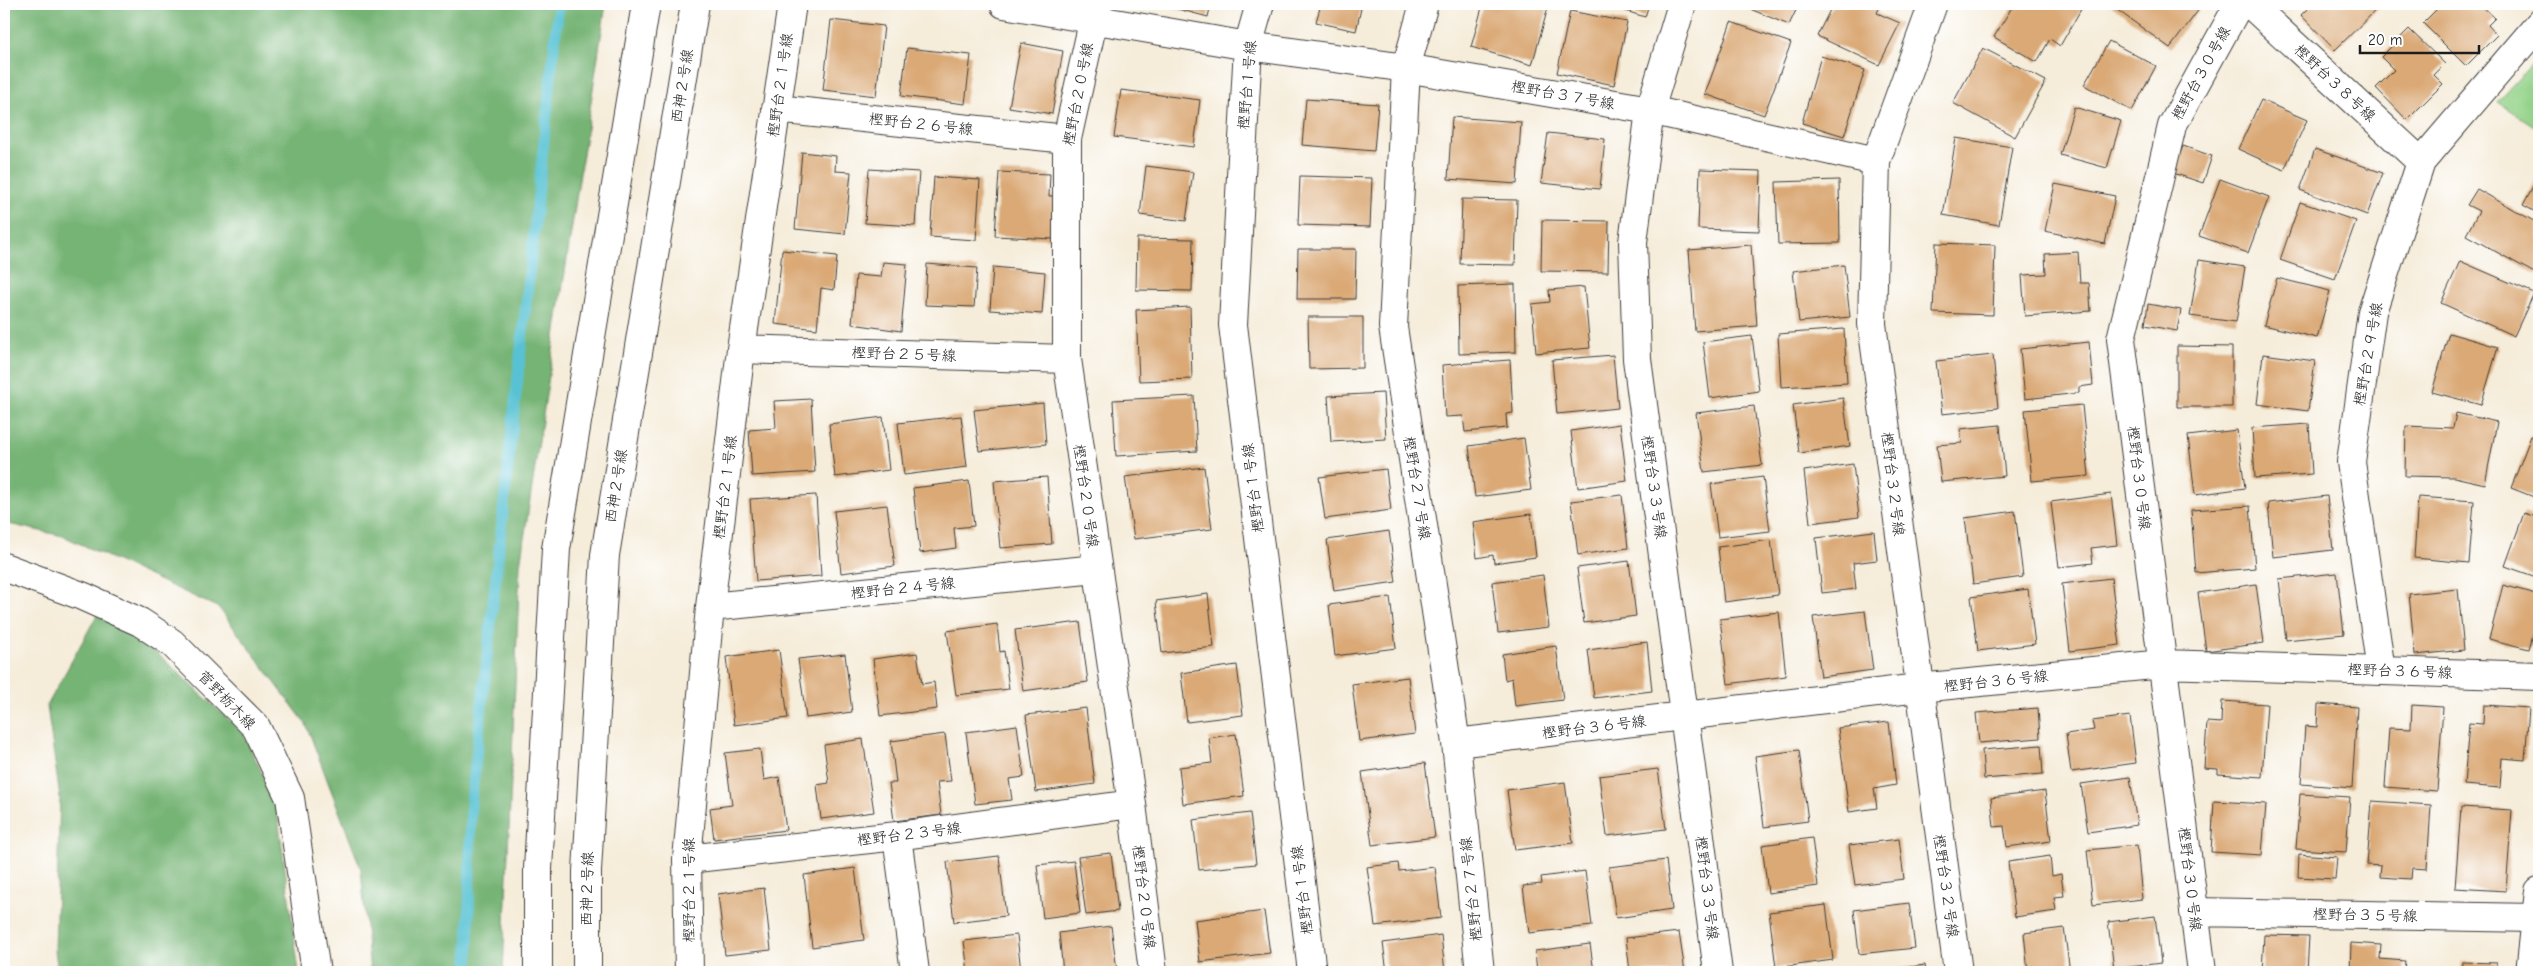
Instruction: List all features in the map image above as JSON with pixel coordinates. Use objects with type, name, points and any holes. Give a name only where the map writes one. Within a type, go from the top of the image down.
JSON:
[{"type":"street","points":[[538,972],[538,869],[556,549],[646,4]]},
{"type":"street","name":"西神２号線","points":[[586,972],[587,870],[605,554],[695,4]]},
{"type":"street","name":"樫野台２１号線","points":[[689,972],[687,859],[710,608],[741,350],[792,4]]},
{"type":"street","points":[[1004,4],[1095,12],[1248,46]]},
{"type":"street","name":"樫野台１号線","points":[[1260,4],[1248,46],[1233,325],[1312,972]]},
{"type":"street","name":"樫野台２７号線","points":[[1424,4],[1406,68],[1393,327],[1456,743],[1480,972]]},
{"type":"street","name":"樫野台３３号線","points":[[1682,4],[1650,110],[1633,242],[1637,359],[1718,972]]},
{"type":"street","name":"樫野台３２号線","points":[[1933,4],[1876,161],[1872,324],[1958,972]]},
{"type":"street","name":"樫野台３０号線","points":[[2202,972],[2121,339],[2172,126],[2239,4]]},
{"type":"street","name":"樫野台３８号線","points":[[2250,4],[2421,162]]},
{"type":"street","name":"樫野台２０号線","points":[[1095,12],[1067,139],[1067,359],[1132,804],[1153,972]]},
{"type":"street","name":"樫野台２９号線","points":[[2381,671],[2351,462],[2372,312],[2421,162],[2539,24]]},
{"type":"street","name":"樫野台３７号線","points":[[1248,46],[1406,68],[1650,110],[1876,161]]},
{"type":"street","name":"樫野台２６号線","points":[[776,109],[1067,139]]},
{"type":"street","name":"樫野台２５号線","points":[[741,350],[1067,359]]},
{"type":"street","name":"菅野栃木線","points":[[4,567],[82,596],[140,622],[172,643],[256,727],[290,798],[316,972]]},
{"type":"street","name":"樫野台２４号線","points":[[710,608],[1097,569]]},
{"type":"street","name":"樫野台３６号線","points":[[1456,743],[1919,688],[2163,664],[2539,676]]},
{"type":"street","name":"樫野台２３号線","points":[[687,859],[897,836],[1132,804]]},
{"type":"street","points":[[897,836],[915,972]]},
{"type":"street","points":[[2530,972],[2539,891]]},
{"type":"street","name":"樫野台３５号線","points":[[2194,912],[2536,918]]},
{"type":"green space","points":[[4,4],[606,4],[520,565],[503,972],[370,972],[361,869],[306,724],[219,608],[63,536],[4,523]]},
{"type":"green space","points":[[2539,56],[2539,129],[2497,102]]},
{"type":"green space","points":[[97,615],[158,654],[243,733],[276,803],[299,972],[58,972],[55,950],[60,798],[47,706]]},
{"type":"building","points":[[1159,4],[1211,4],[1208,17]]},
{"type":"building","points":[[1321,4],[1362,4],[1356,31],[1316,22]]},
{"type":"building","points":[[1483,4],[1549,4],[1532,65],[1471,47]]},
{"type":"building","points":[[1603,4],[1649,4],[1645,17]]},
{"type":"building","points":[[1738,4],[1799,4],[1789,25]]},
{"type":"building","points":[[1833,4],[1881,4],[1877,13],[1900,23],[1879,65],[1817,36]]},
{"type":"building","points":[[2014,4],[2084,4],[2060,46],[2050,39],[2037,62],[1994,37]]},
{"type":"building","points":[[2109,4],[2203,4],[2170,48]]},
{"type":"building","points":[[2312,4],[2377,4],[2380,6],[2335,50],[2301,15]]},
{"type":"building","points":[[2442,4],[2480,4],[2495,18],[2488,25],[2497,35],[2466,66],[2423,23]]},
{"type":"building","points":[[1570,11],[1627,22],[1614,85],[1557,73]]},
{"type":"building","points":[[831,20],[884,26],[876,96],[823,90]]},
{"type":"building","points":[[1731,22],[1791,43],[1764,115],[1705,94]]},
{"type":"building","points":[[2409,29],[2445,64],[2434,75],[2443,84],[2407,120],[2376,88],[2394,70],[2381,57]]},
{"type":"building","points":[[2109,41],[2156,66],[2132,111],[2084,85]]},
{"type":"building","points":[[1021,43],[1063,51],[1052,114],[1009,107]]},
{"type":"building","points":[[907,48],[971,55],[965,104],[901,96]]},
{"type":"building","points":[[1983,48],[2046,81],[2015,137],[1953,103]]},
{"type":"building","points":[[1821,56],[1865,70],[1844,136],[1802,123]]},
{"type":"building","points":[[1121,90],[1200,100],[1194,147],[1114,137]]},
{"type":"building","points":[[1306,99],[1378,104],[1374,151],[1302,145]]},
{"type":"building","points":[[2261,100],[2307,120],[2284,170],[2238,149]]},
{"type":"building","points":[[2074,107],[2121,121],[2107,168],[2060,155]]},
{"type":"building","points":[[1452,117],[1521,122],[1517,184],[1448,179]]},
{"type":"building","points":[[1548,133],[1605,139],[1600,189],[1541,183]]},
{"type":"building","points":[[1956,138],[2012,147],[1999,225],[1943,215]]},
{"type":"building","points":[[2183,146],[2212,156],[2203,183],[2173,173]]},
{"type":"building","points":[[2315,149],[2383,173],[2367,215],[2300,190]]},
{"type":"building","points":[[802,152],[836,156],[835,171],[851,172],[845,234],[795,229]]},
{"type":"building","points":[[1146,166],[1193,172],[1186,221],[1140,215]]},
{"type":"building","points":[[869,169],[919,172],[915,226],[865,223]]},
{"type":"building","points":[[1700,169],[1761,171],[1759,231],[1698,229]]},
{"type":"building","points":[[999,172],[1050,174],[1049,196],[1055,196],[1053,239],[995,236]]},
{"type":"building","points":[[2539,175],[2539,214],[2523,205]]},
{"type":"building","points":[[1300,176],[1372,178],[1370,227],[1298,225]]},
{"type":"building","points":[[934,177],[980,180],[976,240],[930,237]]},
{"type":"building","points":[[2220,179],[2269,197],[2248,253],[2199,236]]},
{"type":"building","points":[[1839,180],[1840,243],[1778,244],[1776,182]]},
{"type":"building","points":[[2055,184],[2115,196],[2105,244],[2045,231]]},
{"type":"building","points":[[2477,189],[2539,224],[2538,275],[2466,235],[2479,211],[2467,205]]},
{"type":"building","points":[[1462,199],[1517,200],[1515,265],[1460,264]]},
{"type":"building","points":[[2300,202],[2356,221],[2335,279],[2280,260]]},
{"type":"building","points":[[1542,220],[1609,221],[1608,272],[1541,271]]},
{"type":"building","points":[[1137,238],[1193,239],[1192,291],[1136,290]]},
{"type":"building","points":[[1936,243],[1995,245],[1993,315],[1933,313]]},
{"type":"building","points":[[1751,245],[1757,326],[1695,331],[1689,250]]},
{"type":"building","points":[[1298,249],[1356,249],[1355,299],[1297,299]]},
{"type":"building","points":[[782,250],[837,256],[834,290],[821,288],[817,329],[775,324]]},
{"type":"building","points":[[2078,252],[2080,283],[2089,283],[2091,311],[2025,316],[2022,275],[2046,274],[2045,254]]},
{"type":"building","points":[[2199,260],[2245,267],[2236,322],[2190,316]]},
{"type":"building","points":[[2460,261],[2534,293],[2514,336],[2441,303]]},
{"type":"building","points":[[883,262],[907,264],[901,331],[852,324],[856,275],[881,277]]},
{"type":"building","points":[[927,264],[977,268],[974,307],[925,305]]},
{"type":"building","points":[[1844,265],[1850,317],[1799,322],[1793,271]]},
{"type":"building","points":[[993,267],[1045,272],[1042,314],[990,310]]},
{"type":"building","points":[[2277,278],[2330,291],[2317,338],[2264,325]]},
{"type":"building","points":[[1515,284],[1516,352],[1459,354],[1458,286]]},
{"type":"building","points":[[1584,287],[1590,348],[1536,353],[1532,304],[1550,302],[1549,290]]},
{"type":"building","points":[[2148,304],[2181,310],[2177,331],[2145,325]]},
{"type":"building","points":[[1190,307],[1192,379],[1139,381],[1136,310]]},
{"type":"building","points":[[1308,317],[1363,317],[1363,368],[1309,369]]},
{"type":"building","points":[[1844,329],[1847,383],[1781,387],[1778,334]]},
{"type":"building","points":[[2449,333],[2498,347],[2481,405],[2432,392]]},
{"type":"building","points":[[1752,336],[1759,391],[1710,398],[1703,342]]},
{"type":"building","points":[[2089,342],[2093,385],[2079,387],[2079,393],[2025,399],[2020,349]]},
{"type":"building","points":[[2177,346],[2232,347],[2232,407],[2177,407]]},
{"type":"building","points":[[2263,354],[2315,361],[2308,411],[2257,404]]},
{"type":"building","points":[[1613,355],[1618,408],[1557,414],[1552,360]]},
{"type":"building","points":[[1993,355],[1998,408],[1942,414],[1936,361]]},
{"type":"building","points":[[1510,360],[1513,413],[1506,414],[1507,428],[1465,432],[1463,416],[1445,417],[1442,365]]},
{"type":"building","points":[[1383,393],[1386,439],[1331,442],[1328,396]]},
{"type":"building","points":[[1194,396],[1197,451],[1116,456],[1113,400]]},
{"type":"building","points":[[1843,398],[1850,446],[1799,453],[1793,405]]},
{"type":"building","points":[[811,399],[815,472],[752,476],[749,430],[776,428],[774,401]]},
{"type":"building","points":[[1043,403],[1046,444],[979,451],[974,410]]},
{"type":"building","points":[[2082,405],[2089,476],[2032,481],[2025,410]]},
{"type":"building","points":[[1754,406],[1762,465],[1704,472],[1696,413]]},
{"type":"building","points":[[2456,413],[2497,422],[2485,484],[2454,477],[2405,476],[2406,426],[2453,428]]},
{"type":"building","points":[[961,416],[967,467],[904,475],[898,423]]},
{"type":"building","points":[[883,417],[889,470],[835,477],[829,424]]},
{"type":"building","points":[[1620,424],[1627,481],[1578,488],[1571,431]]},
{"type":"building","points":[[2309,424],[2312,474],[2255,478],[2252,428]]},
{"type":"building","points":[[2000,425],[2005,476],[1941,482],[1937,445],[1962,443],[1960,429]]},
{"type":"building","points":[[2237,430],[2245,488],[2195,495],[2188,436]]},
{"type":"building","points":[[2531,436],[2539,439],[2539,499],[2511,488]]},
{"type":"building","points":[[1524,438],[1531,490],[1475,497],[1469,446]]},
{"type":"building","points":[[1853,464],[1859,517],[1810,523],[1804,471]]},
{"type":"building","points":[[1204,467],[1212,529],[1134,539],[1125,477]]},
{"type":"building","points":[[1386,469],[1391,510],[1325,519],[1319,477]]},
{"type":"building","points":[[1047,477],[1052,544],[1000,548],[994,481]]},
{"type":"building","points":[[1763,477],[1770,531],[1718,537],[1711,484]]},
{"type":"building","points":[[969,481],[974,526],[954,528],[956,548],[920,553],[913,488]]},
{"type":"building","points":[[2111,494],[2117,545],[2091,548],[2093,563],[2059,567],[2051,502]]},
{"type":"building","points":[[816,495],[821,576],[756,581],[750,499]]},
{"type":"building","points":[[1622,495],[1628,548],[1578,555],[1571,501]]},
{"type":"building","points":[[2327,496],[2333,550],[2273,557],[2268,503]]},
{"type":"building","points":[[2418,497],[2474,501],[2469,563],[2414,558]]},
{"type":"building","points":[[887,505],[895,566],[841,573],[834,511]]},
{"type":"building","points":[[2250,506],[2255,568],[2196,573],[2191,510]]},
{"type":"building","points":[[2015,511],[2023,577],[1973,584],[1965,518]]},
{"type":"building","points":[[2524,513],[2539,518],[2539,578],[2505,566]]},
{"type":"building","points":[[1531,514],[1536,557],[1494,563],[1493,555],[1477,558],[1473,522]]},
{"type":"building","points":[[1389,531],[1396,582],[1334,591],[1327,540]]},
{"type":"building","points":[[1874,531],[1877,560],[1853,563],[1856,589],[1822,593],[1816,538]]},
{"type":"building","points":[[1771,540],[1778,595],[1724,602],[1718,547]]},
{"type":"building","points":[[1629,561],[1636,616],[1584,623],[1577,568]]},
{"type":"building","points":[[2337,573],[2344,634],[2286,640],[2279,579]]},
{"type":"building","points":[[1543,575],[1549,627],[1498,633],[1492,582]]},
{"type":"building","points":[[2111,578],[2120,645],[2070,651],[2062,584]]},
{"type":"building","points":[[2256,584],[2264,643],[2206,651],[2198,593]]},
{"type":"building","points":[[2503,585],[2539,595],[2539,612],[2529,649],[2489,639]]},
{"type":"building","points":[[2028,589],[2035,644],[1978,651],[1971,597]]},
{"type":"building","points":[[2458,589],[2464,650],[2415,655],[2409,594]]},
{"type":"building","points":[[1208,594],[1214,647],[1162,653],[1156,601]]},
{"type":"building","points":[[1390,597],[1396,648],[1335,656],[1329,605]]},
{"type":"building","points":[[1865,611],[1873,670],[1821,677],[1813,617]]},
{"type":"building","points":[[1779,612],[1786,676],[1728,684],[1720,619]]},
{"type":"building","points":[[1080,622],[1088,682],[1023,691],[1015,630]]},
{"type":"building","points":[[997,624],[1000,652],[1004,651],[1009,689],[956,695],[947,631]]},
{"type":"building","points":[[1647,642],[1652,691],[1594,698],[1588,650]]},
{"type":"building","points":[[1556,646],[1563,700],[1515,706],[1512,678],[1505,680],[1502,654]]},
{"type":"building","points":[[779,650],[788,718],[734,725],[726,657]]},
{"type":"building","points":[[917,653],[922,684],[934,682],[937,709],[880,716],[873,659]]},
{"type":"building","points":[[845,654],[852,712],[806,718],[798,659]]},
{"type":"building","points":[[1237,665],[1243,715],[1187,722],[1181,673]]},
{"type":"building","points":[[1408,677],[1415,734],[1359,741],[1352,684]]},
{"type":"building","points":[[2222,701],[2267,704],[2262,777],[2218,774],[2218,769],[2204,768],[2207,722],[2221,723]]},
{"type":"building","points":[[2318,704],[2357,707],[2352,788],[2301,784],[2305,726],[2317,727]]},
{"type":"building","points":[[2412,705],[2443,707],[2437,791],[2385,787],[2389,728],[2411,729]]},
{"type":"building","points":[[2484,705],[2529,708],[2525,760],[2502,758],[2500,788],[2464,785],[2469,723],[2483,724]]},
{"type":"building","points":[[1086,708],[1095,784],[1036,792],[1026,715]]},
{"type":"building","points":[[2038,708],[2040,738],[1979,743],[1976,713]]},
{"type":"building","points":[[2130,716],[2136,763],[2071,772],[2066,734],[2094,730],[2092,721]]},
{"type":"building","points":[[1889,722],[1896,785],[1874,789],[1877,808],[1849,812],[1838,728]]},
{"type":"building","points":[[1017,725],[1024,777],[1009,779],[1012,800],[975,804],[966,732]]},
{"type":"building","points":[[945,734],[951,781],[937,782],[941,815],[894,821],[889,783],[896,783],[891,741]]},
{"type":"building","points":[[1236,734],[1244,796],[1183,804],[1179,767],[1212,763],[1209,738]]},
{"type":"building","points":[[863,739],[874,812],[821,819],[817,785],[829,783],[824,745]]},
{"type":"building","points":[[2041,745],[2043,774],[1984,779],[1982,750]]},
{"type":"building","points":[[760,749],[764,780],[779,777],[786,830],[714,839],[710,808],[732,805],[725,753]]},
{"type":"building","points":[[1799,750],[1808,821],[1764,827],[1755,756]]},
{"type":"building","points":[[1425,763],[1435,837],[1372,845],[1362,772]]},
{"type":"building","points":[[1658,769],[1666,829],[1607,836],[1599,776]]},
{"type":"building","points":[[2130,777],[2137,825],[2088,832],[2081,784]]},
{"type":"building","points":[[1565,782],[1573,843],[1515,850],[1507,790]]},
{"type":"building","points":[[2045,791],[2051,841],[2007,847],[2004,826],[1994,827],[1991,798]]},
{"type":"building","points":[[2300,794],[2350,797],[2346,852],[2296,849]]},
{"type":"building","points":[[2214,801],[2266,804],[2262,855],[2211,852]]},
{"type":"building","points":[[2372,801],[2431,805],[2427,869],[2412,868],[2411,879],[2380,877],[2381,866],[2367,865]]},
{"type":"building","points":[[2461,807],[2512,810],[2506,891],[2455,888]]},
{"type":"building","points":[[1250,813],[1256,864],[1199,870],[1193,820]]},
{"type":"building","points":[[1812,838],[1818,886],[1768,893],[1762,845]]},
{"type":"building","points":[[1899,839],[1904,879],[1855,885],[1849,845]]},
{"type":"building","points":[[2137,845],[2142,899],[2093,905],[2087,850]]},
{"type":"building","points":[[1111,853],[1118,911],[1086,915],[1078,857]]},
{"type":"building","points":[[2299,854],[2337,857],[2335,879],[2298,877]]},
{"type":"building","points":[[999,856],[1006,916],[954,922],[947,862]]},
{"type":"building","points":[[2050,856],[2052,876],[2061,874],[2064,896],[2054,897],[2056,911],[2015,917],[2008,862]]},
{"type":"building","points":[[1666,860],[1672,910],[1616,918],[1609,867]]},
{"type":"building","points":[[1074,861],[1080,913],[1043,918],[1037,865]]},
{"type":"building","points":[[1398,863],[1399,871],[1435,867],[1441,918],[1375,926],[1367,867]]},
{"type":"building","points":[[855,868],[864,940],[812,947],[804,875]]},
{"type":"building","points":[[1585,871],[1592,926],[1529,933],[1523,886],[1542,884],[1541,877]]},
{"type":"building","points":[[764,888],[771,950],[725,955],[718,894]]},
{"type":"building","points":[[1909,903],[1915,948],[1859,954],[1854,910]]},
{"type":"building","points":[[1826,905],[1833,960],[1776,968],[1769,912]]},
{"type":"building","points":[[1264,911],[1270,953],[1200,962],[1195,920]]},
{"type":"building","points":[[2155,916],[2161,963],[2114,969],[2108,922]]},
{"type":"building","points":[[1111,926],[1117,970],[1063,972],[1059,933]]},
{"type":"building","points":[[2064,928],[2070,972],[2028,972],[2024,933]]},
{"type":"building","points":[[1679,932],[1685,972],[1630,972],[1626,938]]},
{"type":"building","points":[[1017,935],[1021,972],[968,972],[964,941]]},
{"type":"building","points":[[1441,935],[1445,972],[1387,972],[1383,943]]},
{"type":"building","points":[[2264,935],[2309,936],[2307,972],[2262,972]]},
{"type":"building","points":[[2351,943],[2381,945],[2380,959],[2405,961],[2404,972],[2350,972]]},
{"type":"building","points":[[1590,944],[1594,972],[1537,972],[1535,951]]},
{"type":"building","points":[[2462,962],[2497,963],[2496,972],[2461,972]]},
{"type":"building","points":[[1925,965],[1926,972],[1879,971]]},
{"type":"waterway","points":[[468,972],[471,803],[559,4]]}]
